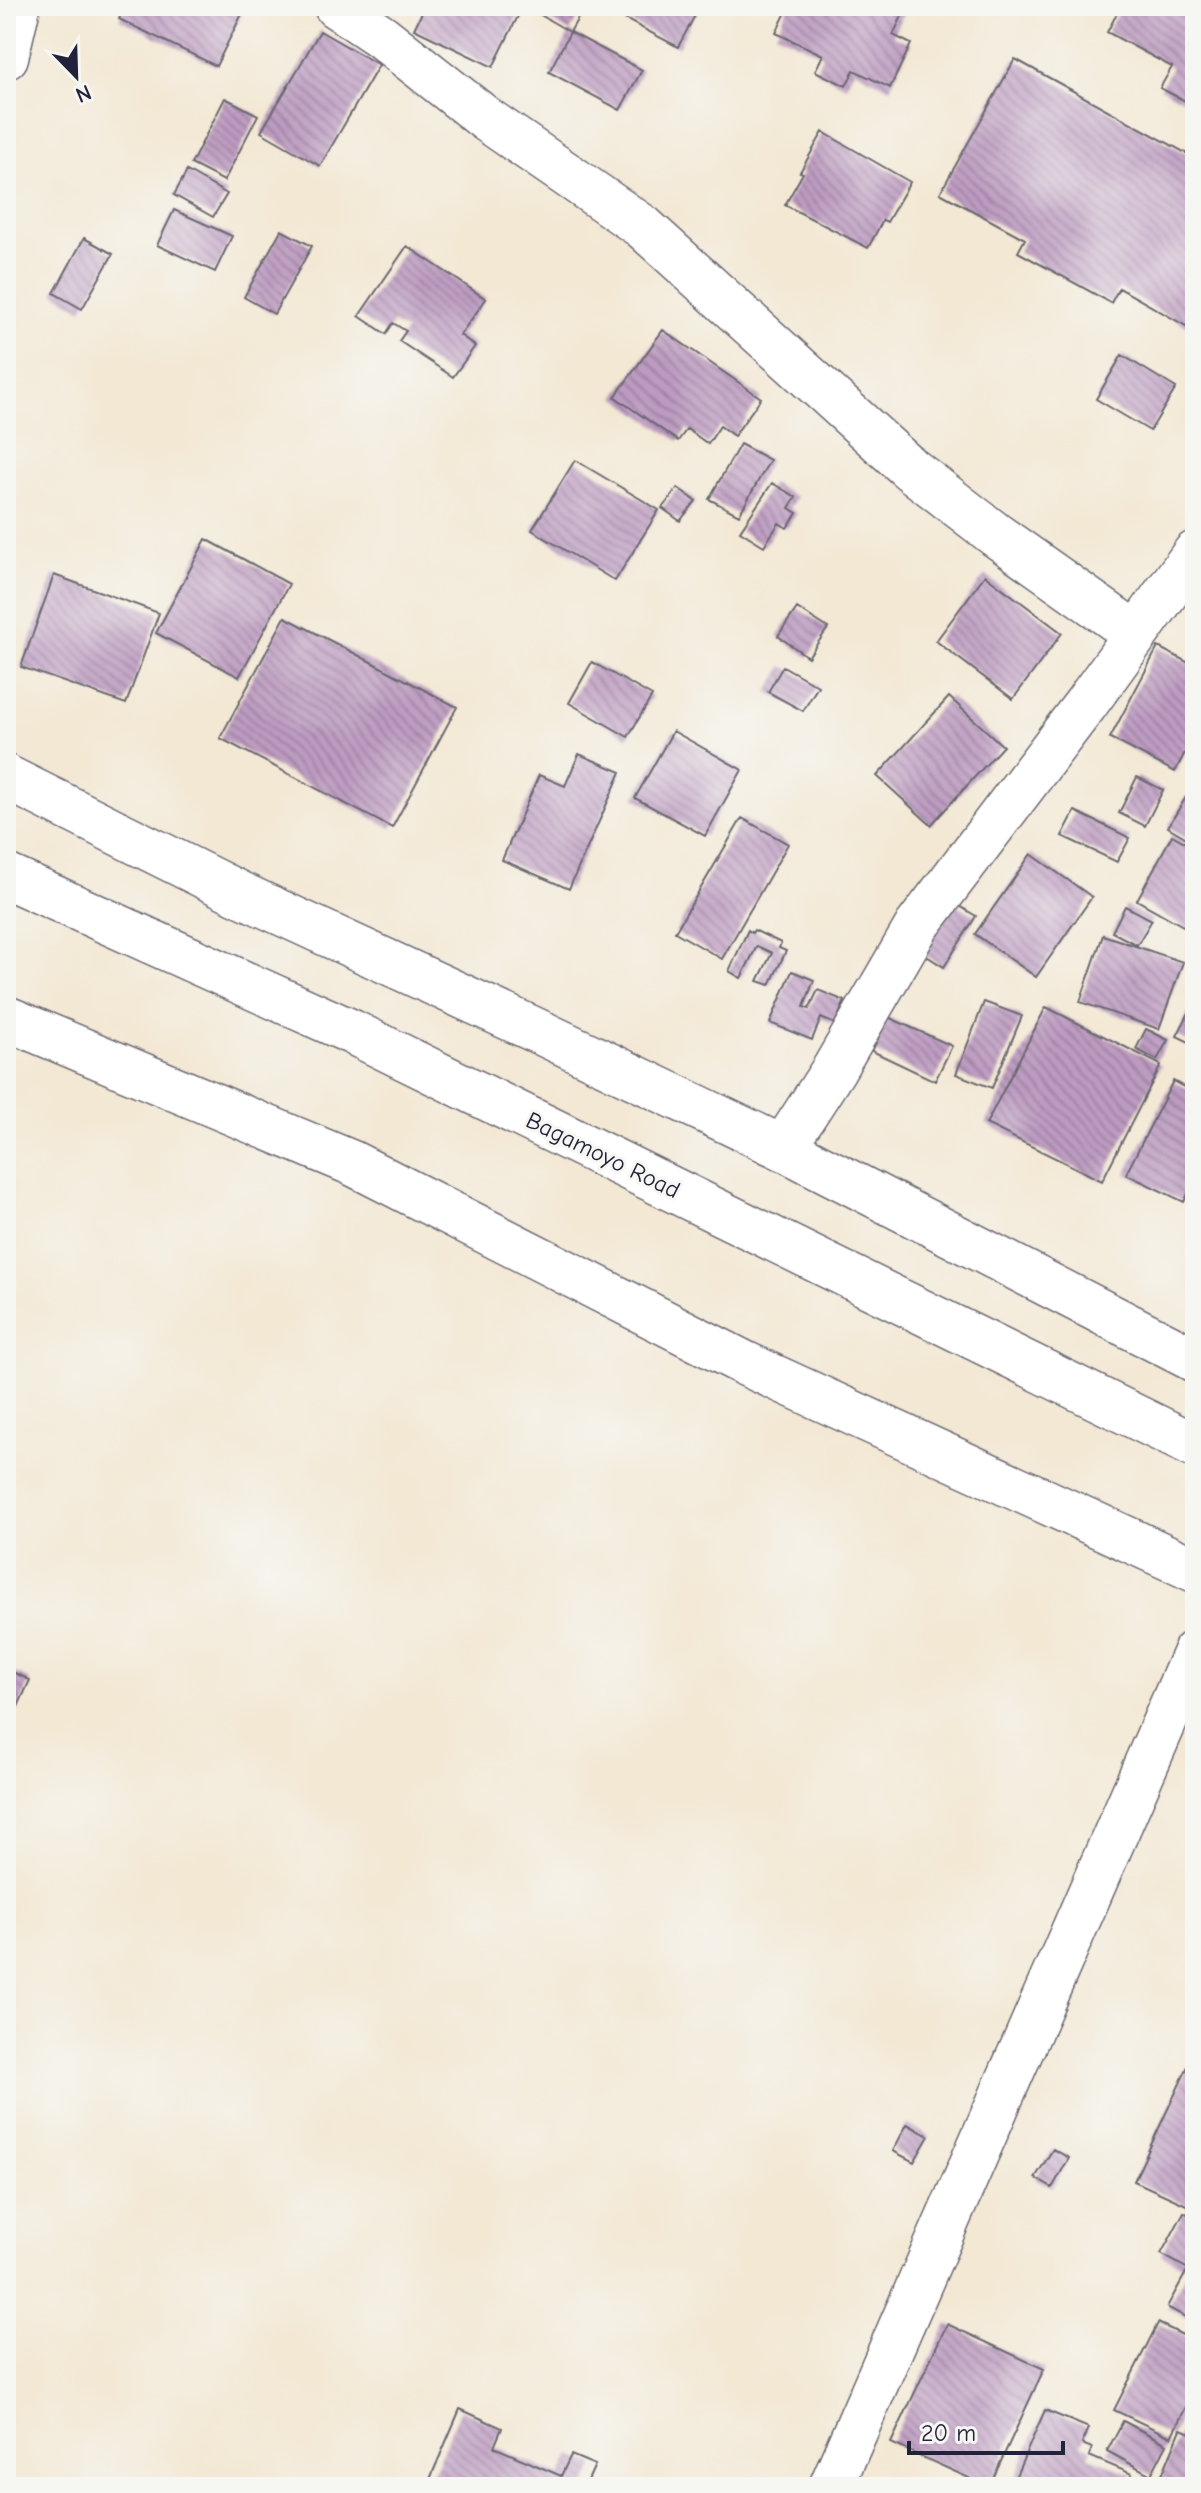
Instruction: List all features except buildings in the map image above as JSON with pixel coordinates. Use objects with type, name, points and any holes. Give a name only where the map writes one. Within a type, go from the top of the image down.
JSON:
[{"type":"main road","points":[[6,57],[18,6]]},
{"type":"main road","points":[[336,6],[381,36],[486,119],[643,227],[908,467],[996,535],[1136,634]]},
{"type":"main road","points":[[783,1148],[834,1069],[917,926],[1085,705],[1195,553]]},
{"type":"main road","points":[[6,777],[238,893],[783,1148],[1195,1360]]},
{"type":"main road","name":"Bagamoyo Road","points":[[6,876],[352,1032],[1195,1446]]},
{"type":"main road","points":[[6,1018],[352,1163],[746,1364],[1195,1570]]},
{"type":"main road","points":[[831,2487],[1195,1652]]}]
